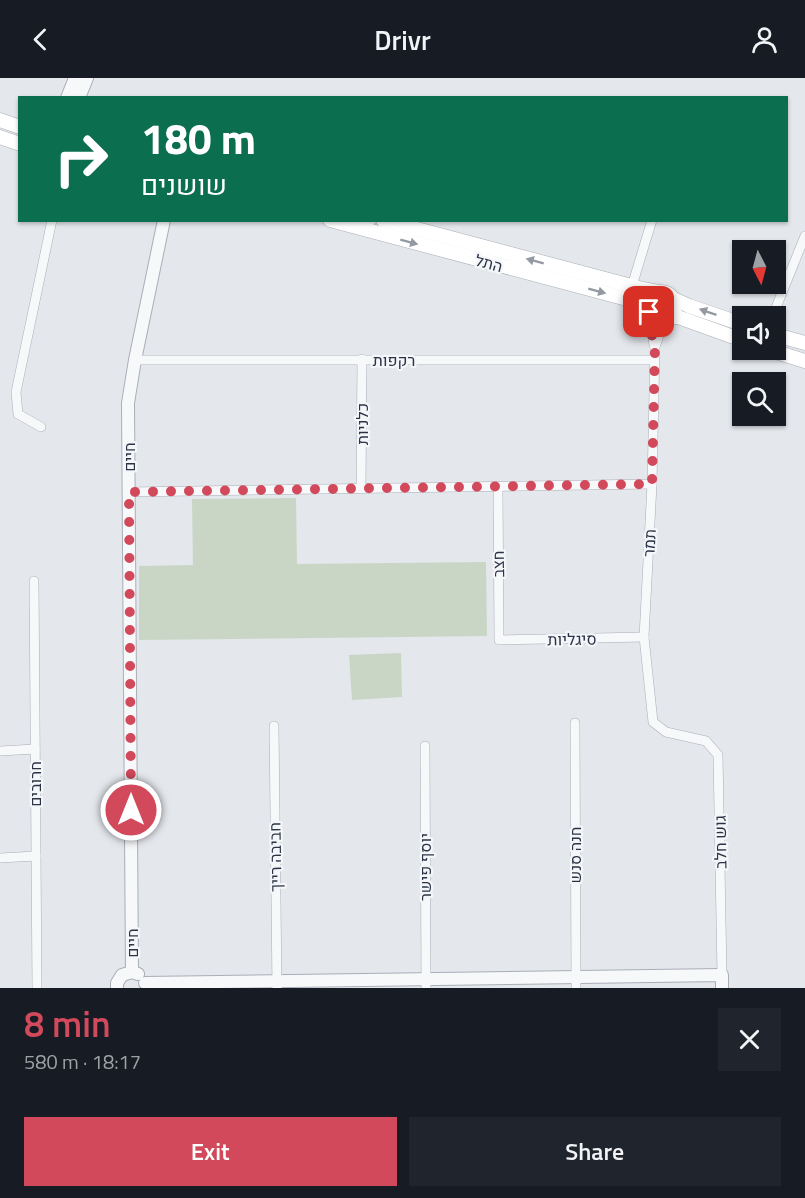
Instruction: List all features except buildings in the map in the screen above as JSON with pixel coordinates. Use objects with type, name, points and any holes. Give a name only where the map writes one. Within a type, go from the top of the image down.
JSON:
[{"type":"main road","points":[[0,120],[18,127]]},
{"type":"main road","points":[[0,137],[18,143]]},
{"type":"main road","name":"התל","points":[[337,222],[627,299],[648,310]]},
{"type":"main road","name":"התל","points":[[391,222],[659,292]]},
{"type":"main road","points":[[732,321],[689,306],[674,299],[668,293],[659,292],[651,296],[649,300],[648,310],[656,319],[683,318],[732,336]]},
{"type":"main road","points":[[668,318],[675,309],[674,299]]},
{"type":"main road","points":[[786,337],[805,343]]},
{"type":"main road","points":[[786,355],[805,361]]},
{"type":"street","points":[[68,96],[75,78]]},
{"type":"street","points":[[80,96],[87,78]]},
{"type":"street","points":[[41,427],[18,414],[16,392],[52,222]]},
{"type":"street","points":[[352,226],[364,226],[369,222]]},
{"type":"street","points":[[632,286],[651,222]]},
{"type":"street","name":"חיים","points":[[132,972],[128,403],[162,224]]},
{"type":"street","points":[[776,306],[805,236]]},
{"type":"street","name":"תמר","points":[[648,310],[655,347]]},
{"type":"street","name":"תמר","points":[[666,732],[653,722],[644,637],[652,484],[654,360],[655,347],[662,326],[668,318]]},
{"type":"street","name":"רקפות","points":[[135,360],[654,360]]},
{"type":"street","name":"כלניות","points":[[361,489],[362,360]]},
{"type":"street","points":[[129,492],[652,484]]},
{"type":"street","name":"חצב","points":[[498,487],[499,640]]},
{"type":"street","name":"חרובים","points":[[34,581],[37,988]]},
{"type":"street","name":"סיגליות","points":[[499,640],[644,637]]},
{"type":"street","name":"חנה סנש","points":[[575,723],[576,983]]},
{"type":"street","name":"חביבה רייך","points":[[274,726],[277,985]]},
{"type":"street","name":"גוש חלב","points":[[666,732],[706,741],[718,755],[722,982]]},
{"type":"street","name":"יוסף פישר","points":[[425,746],[426,983]]},
{"type":"street","points":[[0,751],[35,749]]},
{"type":"street","points":[[0,858],[36,855]]},
{"type":"street","points":[[117,988],[122,975],[132,972],[139,975],[145,985],[722,982]]},
{"type":"green space","points":[[296,498],[297,564],[486,562],[487,636],[139,640],[139,566],[193,565],[192,499]]},
{"type":"green space","points":[[401,653],[402,697],[352,700],[349,655]]},
{"type":"route","points":[[131,810],[129,492],[652,484],[655,347],[649,312]]}]
